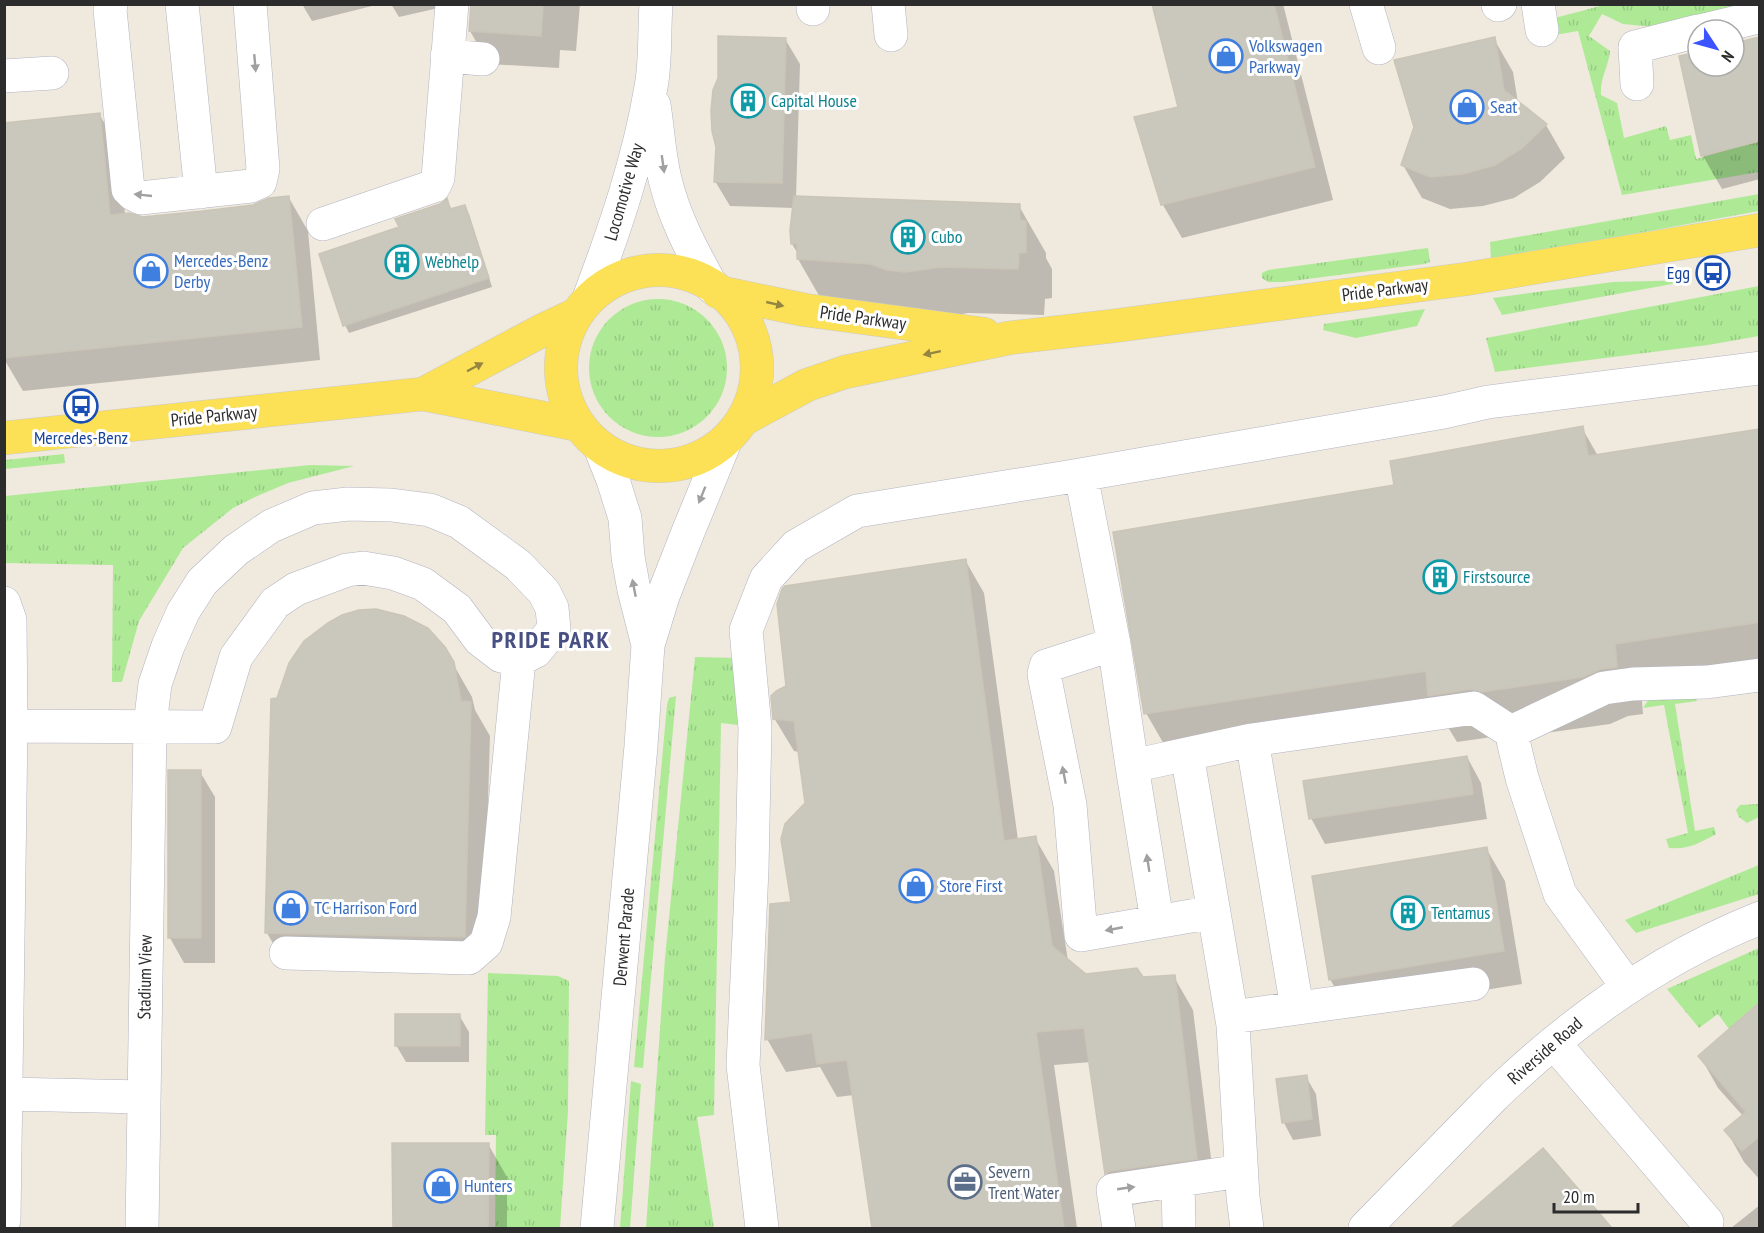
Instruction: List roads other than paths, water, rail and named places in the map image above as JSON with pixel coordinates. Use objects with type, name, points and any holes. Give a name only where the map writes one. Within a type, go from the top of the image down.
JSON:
[{"type":"main road","name":"Pride Parkway","points":[[735,430],[807,385],[845,372],[1010,338],[1466,279],[1760,230]]},
{"type":"main road","points":[[652,269],[667,269],[676,272],[715,290],[729,301],[747,325],[757,358],[756,382],[735,430],[713,450],[688,461],[664,465],[632,462],[607,452],[590,436],[566,397],[562,373],[563,349],[582,306],[605,285],[618,278],[652,269]]},
{"type":"main road","name":"Pride Parkway","points":[[715,290],[805,310],[1010,338]]},
{"type":"main road","name":"Pride Parkway","points":[[423,394],[541,331],[582,306]]},
{"type":"main road","name":"Pride Parkway","points":[[4,438],[423,394],[590,436]]},
{"type":"street","points":[[111,4],[128,189],[141,198],[252,186],[260,182],[263,169],[250,4]]},
{"type":"street","points":[[182,4],[201,192]]},
{"type":"street","points":[[323,224],[434,186],[438,178],[452,4]]},
{"type":"street","name":"Locomotive Way","points":[[582,306],[612,237],[628,185],[652,85],[656,4]]},
{"type":"street","points":[[1366,4],[1379,48]]},
{"type":"street","points":[[1746,20],[1754,18],[1760,13]]},
{"type":"street","points":[[1637,84],[1635,47],[1686,34]]},
{"type":"street","points":[[447,56],[483,59]]},
{"type":"street","points":[[4,76],[52,73]]},
{"type":"street","name":"Locomotive Way","points":[[652,85],[665,177],[670,196],[684,234],[715,290]]},
{"type":"street","points":[[762,1228],[743,1065],[752,869],[755,728],[746,630],[766,579],[796,546],[857,511],[1081,475],[1432,414],[1488,402],[1760,368]]},
{"type":"street","name":"Derwent Parade","points":[[597,1228],[641,746],[648,645],[663,596],[688,532],[735,430]]},
{"type":"street","name":"Derwent Parade","points":[[590,436],[613,480],[625,518],[634,591],[648,645]]},
{"type":"street","points":[[1081,475],[1114,644],[1157,921]]},
{"type":"street","name":"Stadium View","points":[[141,1228],[150,726],[155,684],[168,646],[183,612],[202,582],[236,550],[271,526],[313,508],[348,504],[430,510],[459,522],[492,545],[518,565],[544,591],[552,608],[554,629],[537,651],[519,660]]},
{"type":"street","points":[[8,726],[215,727],[236,657],[275,603],[296,588],[347,570],[363,568],[393,573],[423,584],[458,609],[480,640],[501,656],[519,660],[494,917],[486,943],[469,958],[286,953]]},
{"type":"street","points":[[4,603],[10,620],[4,1220]]},
{"type":"street","points":[[1114,644],[1046,666],[1044,674],[1070,805],[1081,935],[1214,912]]},
{"type":"street","points":[[1511,732],[1604,688],[1633,684],[1707,682],[1760,675]]},
{"type":"street","points":[[1132,766],[1252,740],[1474,708],[1511,732],[1522,778],[1560,894],[1627,986]]},
{"type":"street","points":[[1252,740],[1297,1008]]},
{"type":"street","points":[[1187,754],[1232,1017],[1241,1171],[1247,1228]]},
{"type":"street","name":"Riverside Road","points":[[1365,1228],[1494,1096],[1589,1013],[1627,986],[1708,941],[1760,918]]},
{"type":"street","points":[[1232,1017],[1473,984]]},
{"type":"street","points":[[1554,1042],[1707,1222]]},
{"type":"street","points":[[7,1094],[143,1097]]},
{"type":"street","points":[[1119,1228],[1113,1190],[1241,1171]]},
{"type":"street","points":[[1178,1181],[1179,1228]]},
{"type":"place","name":"Volkswagen Parkway","points":[[1226,56]]},
{"type":"place","name":"Capital House","points":[[748,101]]},
{"type":"place","name":"Seat","points":[[1467,107]]},
{"type":"place","name":"Cubo","points":[[908,237]]},
{"type":"place","name":"Webhelp","points":[[402,262]]},
{"type":"place","name":"Mercedes-Benz Derby","points":[[151,271]]},
{"type":"place","name":"Egg","points":[[1713,273]]},
{"type":"place","name":"Mercedes-Benz","points":[[81,406]]},
{"type":"place","name":"Firstsource","points":[[1440,577]]},
{"type":"place","name":"Store First","points":[[916,886]]},
{"type":"place","name":"TC Harrison Ford","points":[[291,908]]},
{"type":"place","name":"Tentamus","points":[[1408,913]]},
{"type":"place","name":"Severn Trent Water","points":[[965,1182]]},
{"type":"place","name":"Hunters","points":[[441,1186]]},
{"type":"district","name":"PRIDE PARK","points":[[551,640]]}]
